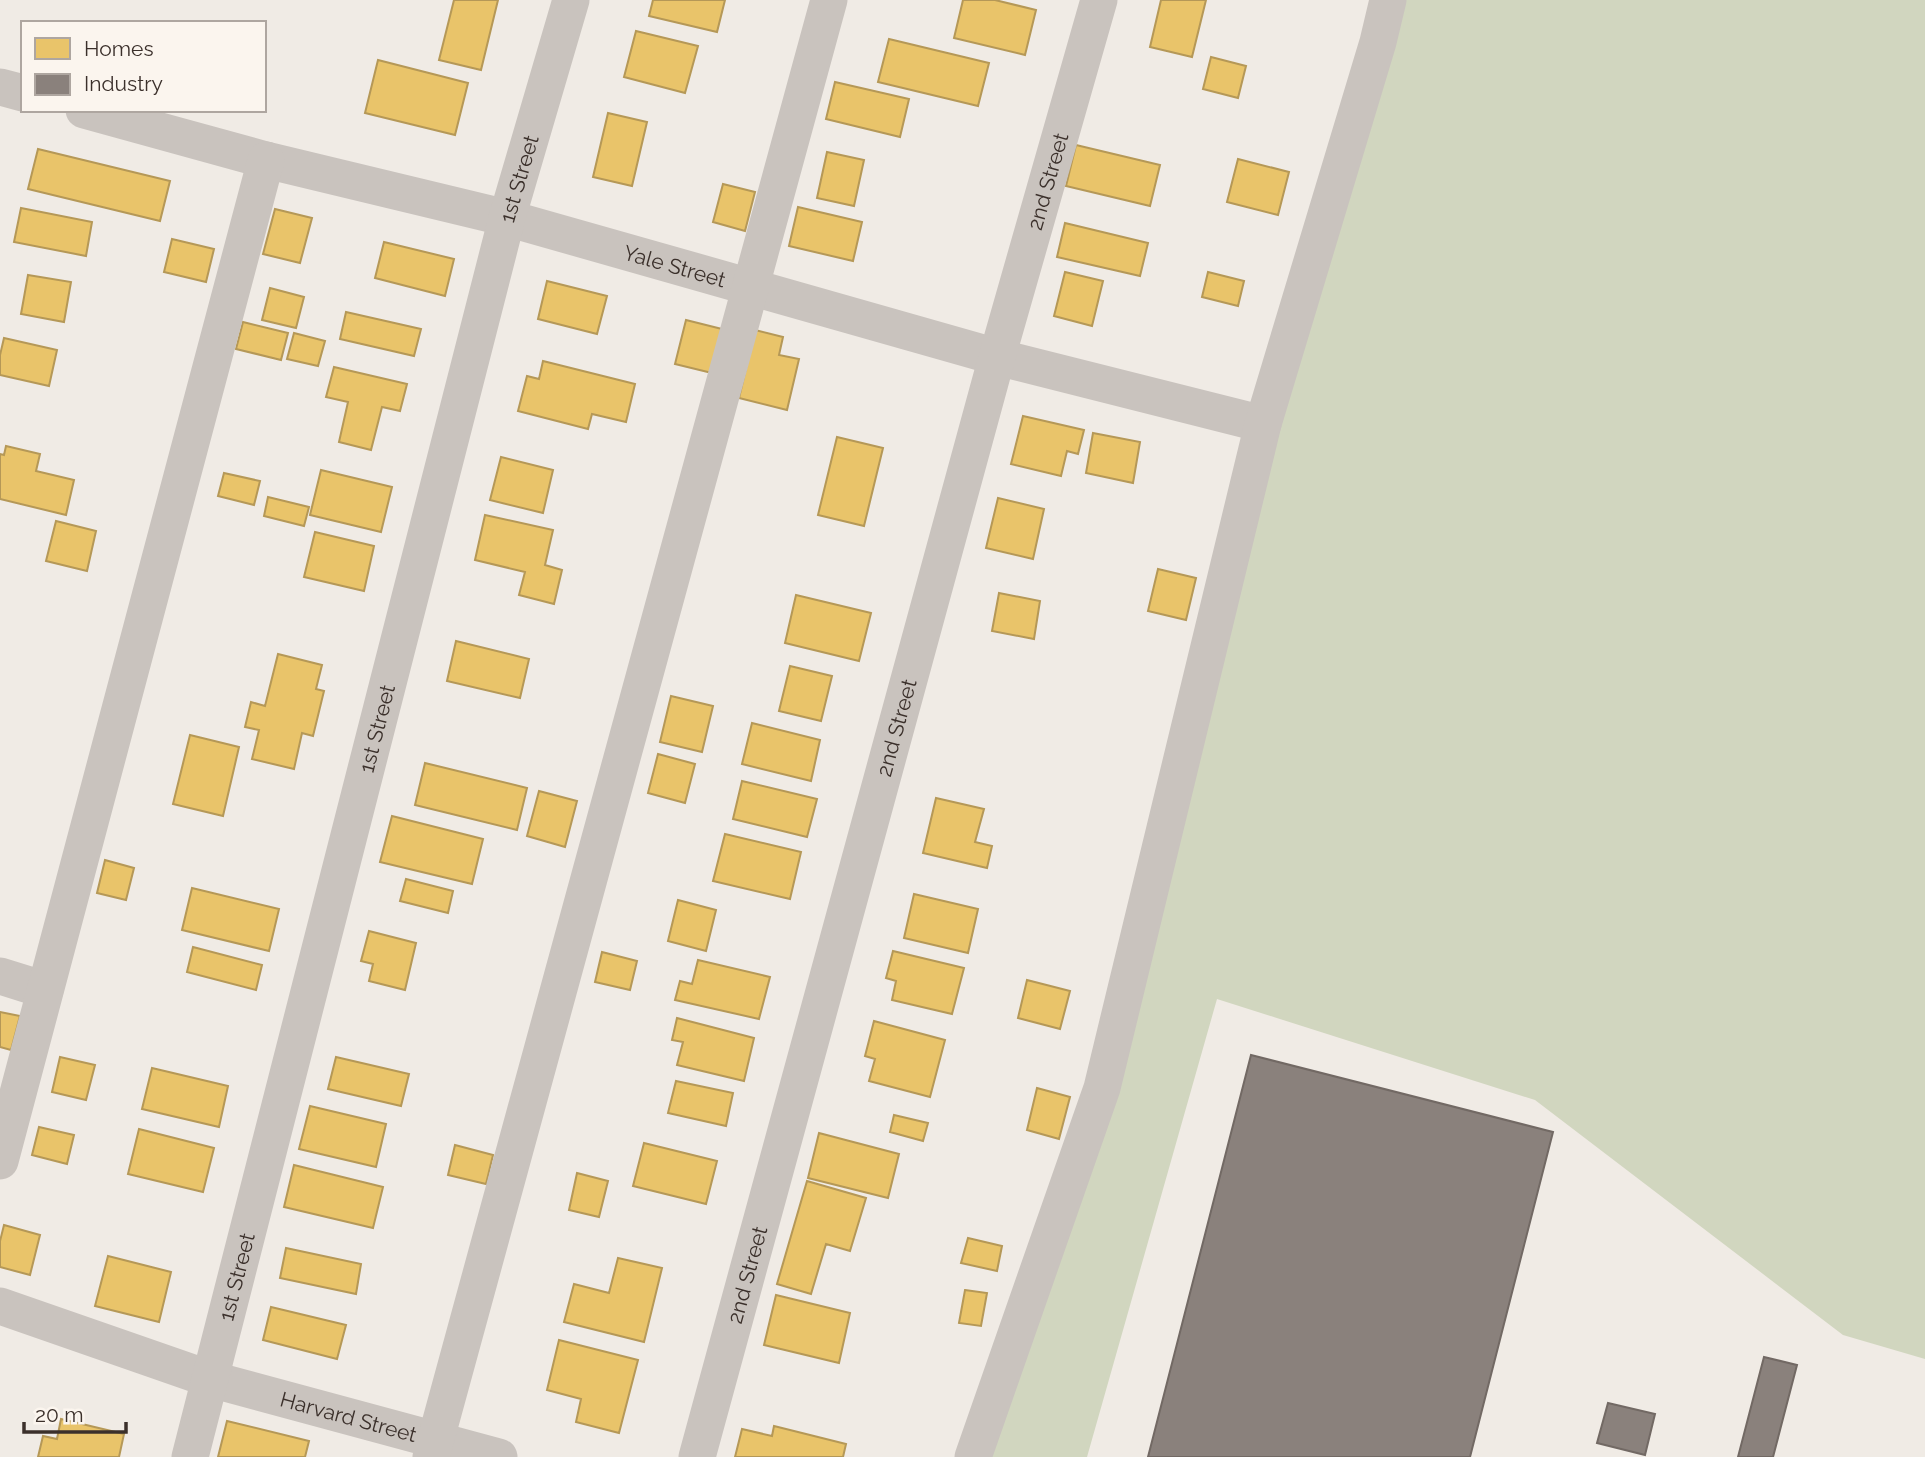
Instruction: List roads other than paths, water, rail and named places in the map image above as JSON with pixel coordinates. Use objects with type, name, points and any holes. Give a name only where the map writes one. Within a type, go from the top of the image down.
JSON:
[{"type":"street","name":"1st Street","points":[[190,1457],[507,218],[571,0]]},
{"type":"street","points":[[433,1448],[829,0]]},
{"type":"street","name":"2nd Street","points":[[697,1457],[997,357],[1099,0]]},
{"type":"street","points":[[973,1457],[1102,1088],[1263,424],[1378,43],[1388,0]]},
{"type":"street","points":[[0,87],[21,92]]},
{"type":"street","name":"Yale Street","points":[[91,112],[266,160],[507,218],[997,357],[1263,424]]},
{"type":"street","points":[[0,1161],[266,160]]},
{"type":"street","points":[[0,976],[45,990]]},
{"type":"street","name":"Harvard Street","points":[[0,1306],[210,1379],[433,1448],[499,1457]]}]
